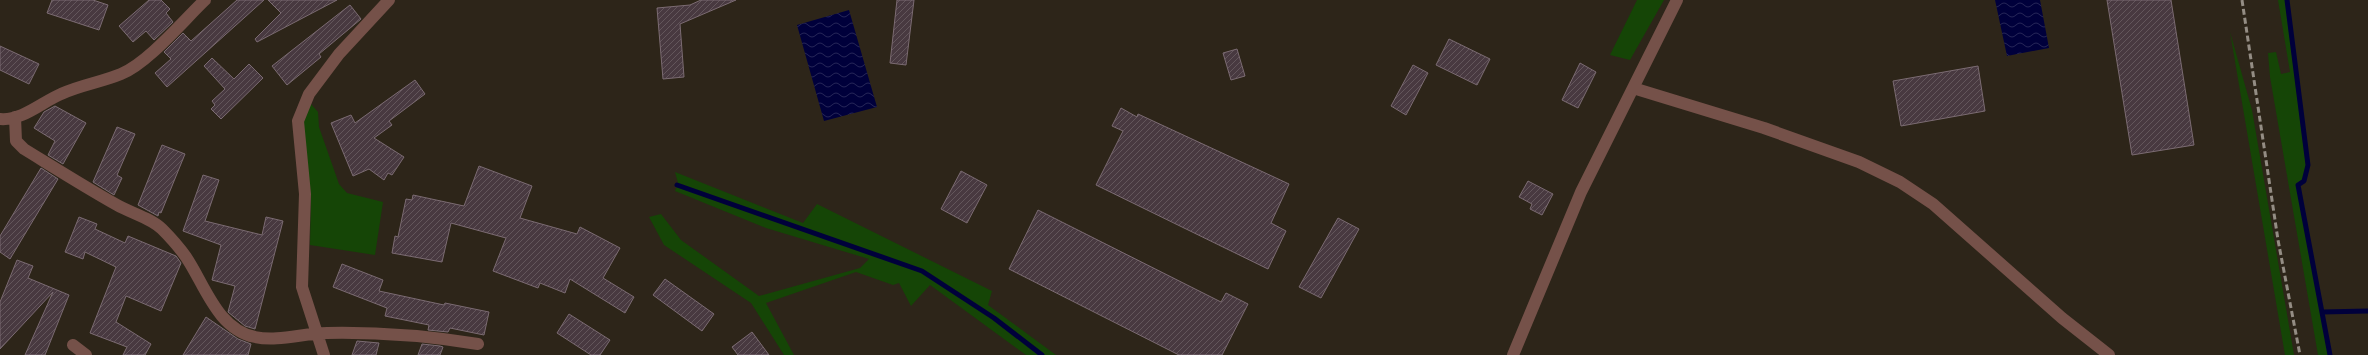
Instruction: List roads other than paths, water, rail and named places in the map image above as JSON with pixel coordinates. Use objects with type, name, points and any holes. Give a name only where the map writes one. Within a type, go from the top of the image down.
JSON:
[{"type":"street","points":[[0,119],[15,117],[62,93],[122,74],[134,67],[205,0]]},
{"type":"street","points":[[324,355],[302,287],[304,194],[298,122],[309,94],[339,54],[389,0]]},
{"type":"street","points":[[1513,355],[1581,192],[1677,0]]},
{"type":"street","points":[[1633,88],[1764,128],[1859,162],[1900,182],[1933,204],[2062,318],[2109,355]]},
{"type":"street","points":[[15,117],[16,141],[24,149],[82,185],[161,228],[186,258],[203,290],[229,323],[237,329],[255,337],[270,338],[318,333],[392,333],[478,344]]},
{"type":"street","points":[[73,345],[86,355]]},
{"type":"water","points":[[1995,0],[2040,0],[2049,48],[2007,56]]},
{"type":"water","points":[[849,10],[877,107],[824,121],[797,25]]},
{"type":"waterway","points":[[2287,0],[2308,165],[2304,181],[2298,185],[2330,355]]},
{"type":"waterway","points":[[677,185],[922,271],[994,318],[1042,355]]},
{"type":"waterway","points":[[2322,312],[2368,311]]},
{"type":"railway","points":[[2242,0],[2278,240],[2300,355]]}]
